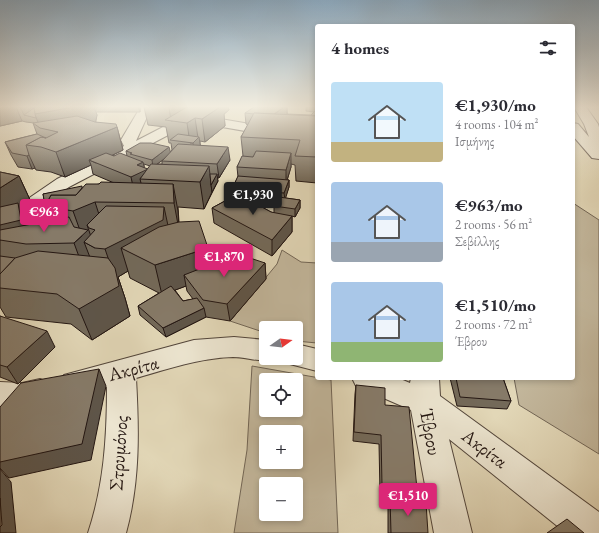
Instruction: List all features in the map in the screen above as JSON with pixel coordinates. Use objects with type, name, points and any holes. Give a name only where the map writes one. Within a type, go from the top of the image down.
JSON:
[{"type":"street","points":[[133,132],[128,143],[135,147]]},
{"type":"street","points":[[4,225],[63,183],[165,132]]},
{"type":"street","points":[[273,132],[305,136],[315,134]]},
{"type":"street","points":[[577,132],[599,157]]},
{"type":"street","points":[[594,132],[599,144]]},
{"type":"street","points":[[4,225],[28,223],[98,208]]},
{"type":"street","name":"Ακρίτα","points":[[0,394],[22,396],[34,394],[212,348],[234,347],[259,350]]},
{"type":"street","points":[[303,357],[315,360]]},
{"type":"street","name":"Στρυμόνος","points":[[107,533],[112,513],[120,462],[121,372]]},
{"type":"street","name":"Ακρίτα","points":[[376,380],[425,390],[596,533]]},
{"type":"street","name":"Έβρου","points":[[425,390],[453,533]]},
{"type":"shaded area","points":[[575,204],[599,220],[599,454],[519,405],[514,380],[575,380]]},
{"type":"shaded area","points":[[282,250],[301,262],[315,263],[315,343],[303,342],[303,321],[259,321],[259,331],[230,321],[277,264]]},
{"type":"shaded area","points":[[252,366],[292,373],[259,373],[259,417],[303,417],[303,375],[315,377],[315,380],[331,380],[338,533],[234,533],[247,450]]},
{"type":"building","points":[[58,132],[105,132],[56,152],[41,147],[26,145],[41,137],[46,138]]},
{"type":"building","points":[[244,132],[315,132],[315,157],[295,156],[300,140],[241,137]]},
{"type":"building","points":[[37,134],[46,138],[41,137],[26,145],[29,155],[27,156],[12,153],[5,142]]},
{"type":"building","points":[[178,134],[199,137],[193,143],[170,140]]},
{"type":"building","points":[[140,143],[151,143],[169,147],[152,160],[130,154],[132,153],[126,151]]},
{"type":"building","points":[[178,144],[228,147],[217,164],[162,161]]},
{"type":"building","points":[[256,151],[291,153],[286,170],[237,167],[242,156],[253,157]]},
{"type":"building","points":[[106,153],[114,156],[120,153],[143,162],[137,165],[148,169],[131,177],[89,160]]},
{"type":"building","points":[[151,164],[209,166],[200,182],[140,179]]},
{"type":"building","points":[[0,172],[19,176],[0,188]]},
{"type":"building","points":[[210,174],[217,174],[211,185]]},
{"type":"building","points":[[238,176],[289,180],[284,193],[232,189]]},
{"type":"building","points":[[101,182],[173,184],[174,203],[95,202],[73,211],[45,206],[51,195],[76,195],[86,184],[99,184]]},
{"type":"building","points":[[82,186],[76,195],[51,195],[45,206],[43,194]]},
{"type":"building","points":[[238,194],[271,212],[292,216],[272,240],[212,208]]},
{"type":"building","points":[[279,197],[300,200],[295,209],[274,206]]},
{"type":"building","points":[[18,203],[21,220],[0,225],[0,207]]},
{"type":"building","points":[[106,206],[164,207],[163,220],[105,249],[95,248],[84,242],[95,230],[89,228],[87,225]]},
{"type":"building","points":[[69,217],[74,227],[88,230],[74,243],[26,244],[0,240],[0,230]]},
{"type":"building","points":[[199,221],[208,248],[155,265],[121,248],[159,227],[179,222]]},
{"type":"building","points":[[38,251],[108,258],[115,268],[119,286],[79,309],[57,294],[0,288],[0,274],[15,258]]},
{"type":"building","points":[[238,254],[265,263],[227,304],[203,300],[184,275]]},
{"type":"building","points":[[0,256],[15,258],[0,274]]},
{"type":"building","points":[[171,286],[183,301],[197,298],[204,308],[163,328],[138,306]]},
{"type":"building","points":[[0,316],[47,331],[7,367],[0,365]]},
{"type":"building","points":[[99,369],[82,444],[0,462],[0,407],[21,383]]},
{"type":"building","points":[[456,380],[504,380],[511,401],[460,397]]},
{"type":"building","points":[[356,385],[385,388],[385,405],[409,407],[417,489],[382,485],[381,435],[354,432]]},
{"type":"building","points":[[0,498],[2,525],[0,527]]},
{"type":"building","points":[[390,498],[426,503],[428,533],[391,533]]},
{"type":"building","points":[[567,519],[584,533],[547,533]]}]
